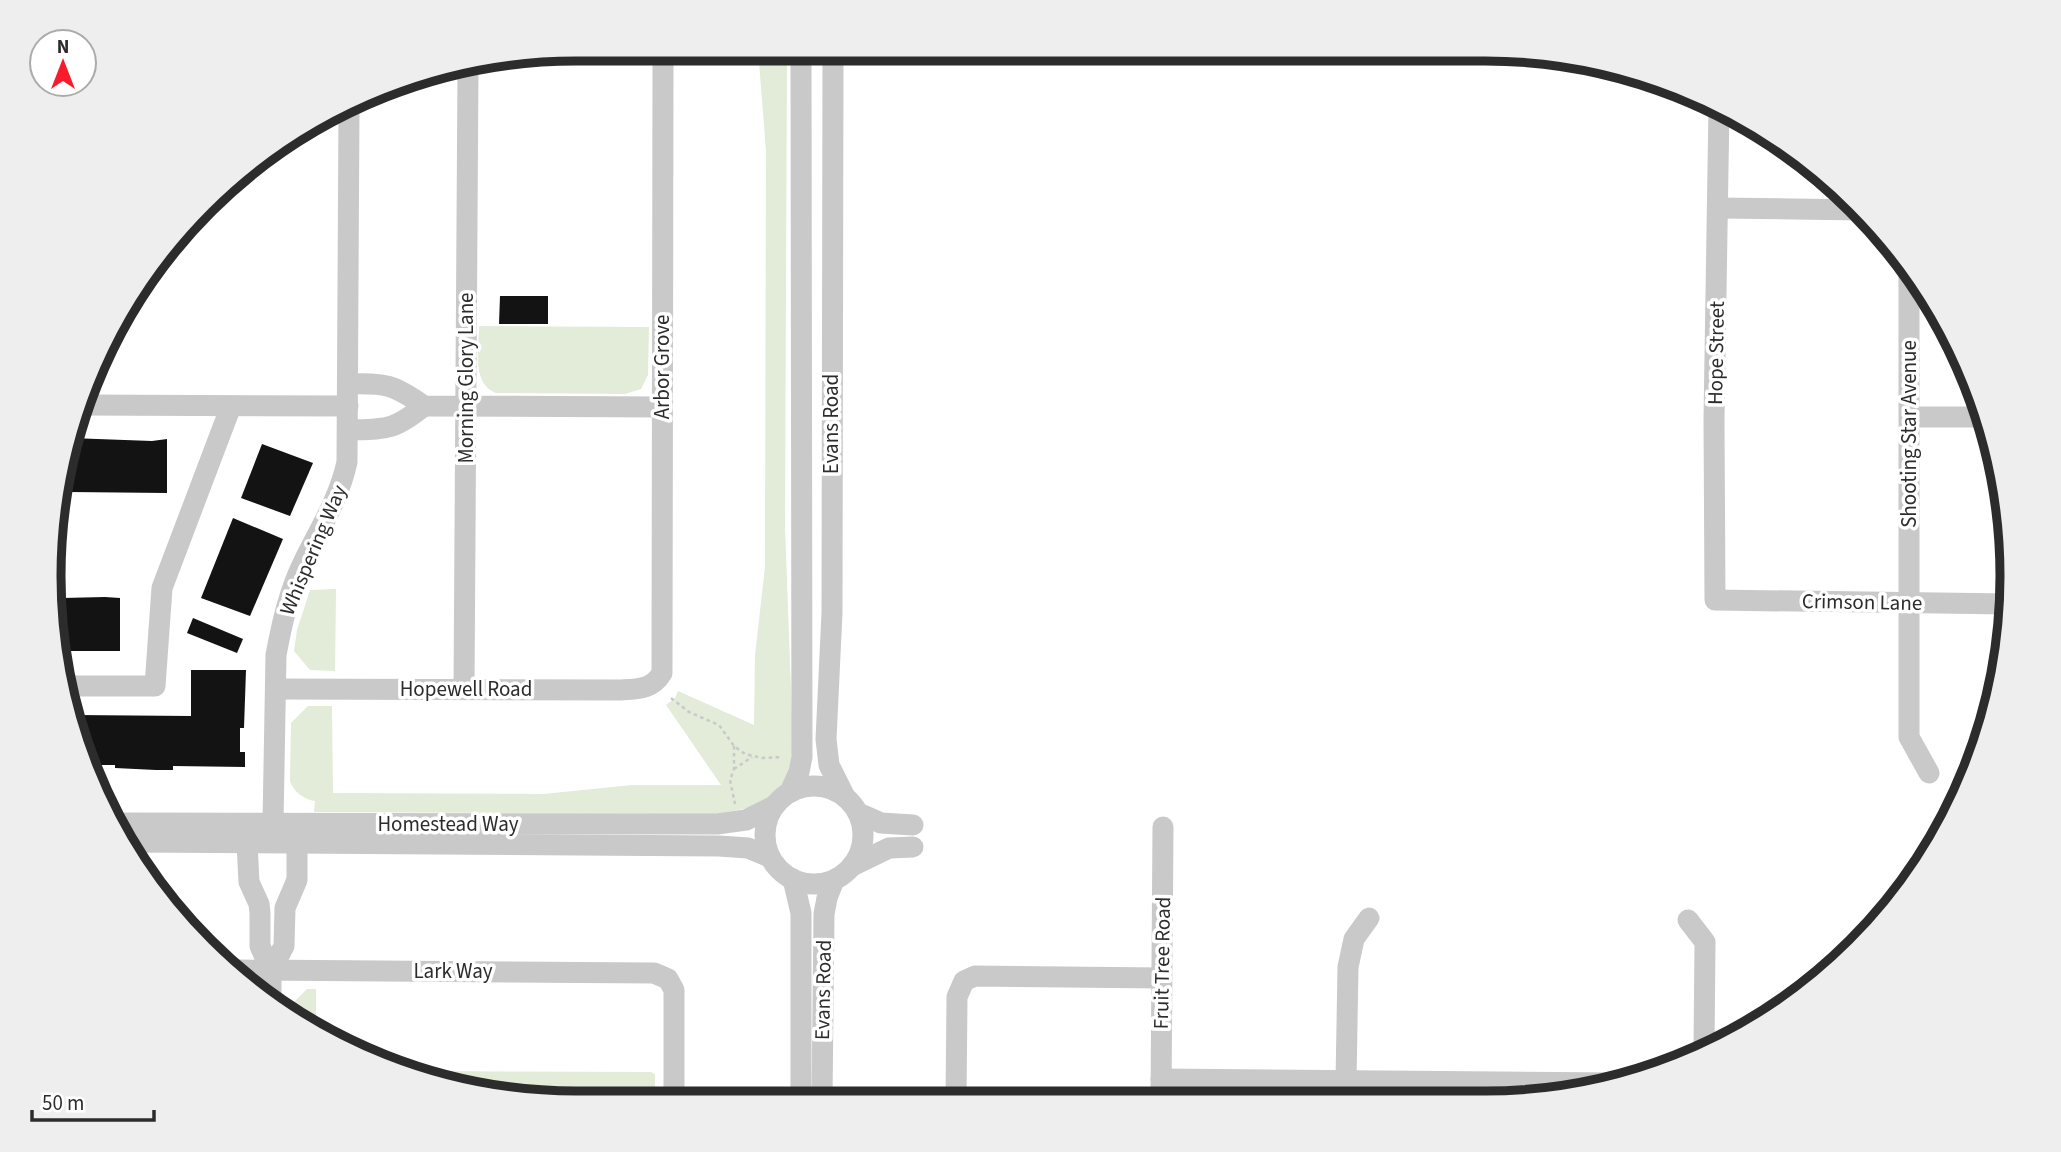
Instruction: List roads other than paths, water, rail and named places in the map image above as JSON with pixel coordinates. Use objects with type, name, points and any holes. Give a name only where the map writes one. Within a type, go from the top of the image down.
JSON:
[{"type":"street","name":"Arbor Grove","points":[[655,683],[662,673],[663,61]]},
{"type":"street","name":"Evans Road","points":[[790,792],[802,757],[801,61]]},
{"type":"street","name":"Evans Road","points":[[832,61],[832,613],[826,739],[829,765],[844,796]]},
{"type":"street","name":"Morning Glory Lane","points":[[464,689],[467,73]]},
{"type":"street","name":"Whispering Way","points":[[273,823],[276,655],[290,593],[335,501],[347,462],[349,114]]},
{"type":"street","name":"Hope Street","points":[[1715,600],[1714,419],[1719,117]]},
{"type":"street","points":[[1719,208],[1848,211]]},
{"type":"street","name":"Shooting Star Avenue","points":[[1909,285],[1909,737],[1929,773]]},
{"type":"street","points":[[801,372],[831,371]]},
{"type":"street","points":[[348,384],[388,385],[424,406],[662,407]]},
{"type":"street","points":[[91,405],[348,406]]},
{"type":"street","points":[[73,686],[155,686],[162,588],[232,406]]},
{"type":"street","points":[[348,430],[388,429],[407,420],[424,406]]},
{"type":"street","points":[[1910,417],[1974,417]]},
{"type":"street","name":"Crimson Lane","points":[[1715,600],[1999,604]]},
{"type":"street","name":"Hopewell Road","points":[[276,689],[619,690],[643,689],[655,683]]},
{"type":"street","points":[[852,866],[862,846],[862,823],[858,813],[844,796],[824,786],[801,787],[790,792],[774,806],[766,825],[765,836],[770,857],[776,866],[793,879],[814,884],[834,880],[852,866],[889,848],[913,847]]},
{"type":"street","name":"Homestead Way","points":[[124,823],[717,824],[746,820],[774,806]]},
{"type":"street","points":[[858,813],[881,823],[913,825]]},
{"type":"street","points":[[271,971],[284,946],[286,903],[296,887],[297,880],[297,843],[273,823],[247,843],[249,882],[259,903],[260,946],[271,971],[271,990]]},
{"type":"street","name":"Fruit Tree Road","points":[[1161,1089],[1163,827]]},
{"type":"street","name":"Homestead Way","points":[[136,842],[727,846],[748,848],[770,857]]},
{"type":"street","name":"Evans Road","points":[[793,879],[800,913],[801,1091]]},
{"type":"street","name":"Evans Road","points":[[822,1091],[824,914],[834,880]]},
{"type":"street","points":[[259,903],[286,903]]},
{"type":"street","points":[[1346,1082],[1348,967],[1353,939],[1369,918]]},
{"type":"street","points":[[1688,920],[1705,942],[1704,1042]]},
{"type":"street","name":"Lark Way","points":[[246,970],[654,973],[668,979],[674,990],[674,1091]]},
{"type":"street","points":[[957,1091],[957,997],[964,981],[975,976],[1163,978]]},
{"type":"street","points":[[1161,1089],[1346,1082],[1573,1083]]}]
